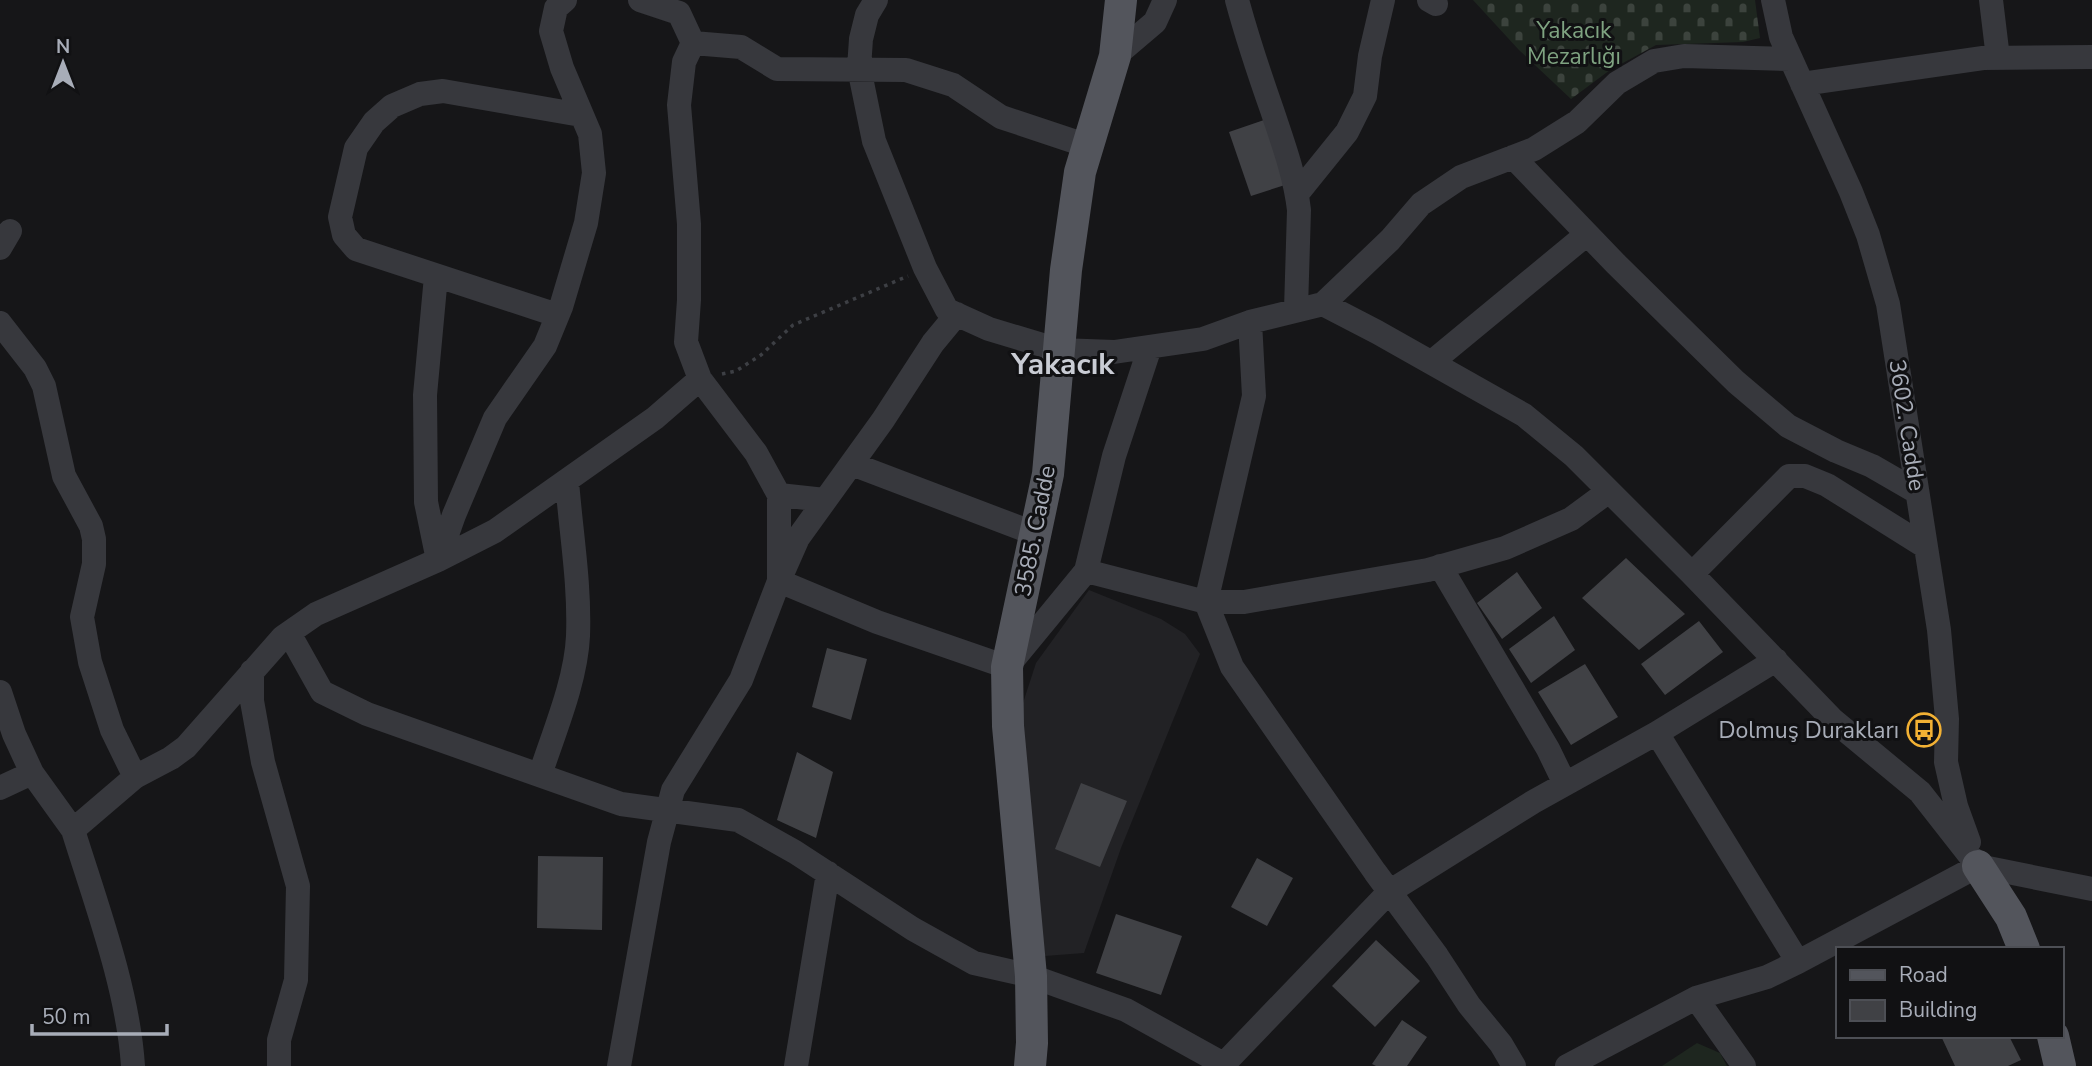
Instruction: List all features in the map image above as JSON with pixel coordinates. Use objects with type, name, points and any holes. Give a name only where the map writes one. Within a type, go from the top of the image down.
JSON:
[{"type":"main road","name":"3585. Cadde","points":[[1030,1066],[1031,976],[1008,726],[1007,667],[1048,474],[1071,226],[1080,173],[1115,56],[1121,0]]},
{"type":"main road","points":[[1978,866],[2011,917],[2023,947]]},
{"type":"main road","points":[[2053,1038],[2060,1066]]},
{"type":"street","points":[[438,560],[495,418],[545,346],[586,223],[594,173],[590,134],[562,68],[551,31],[556,8],[565,0]]},
{"type":"street","points":[[640,0],[684,7],[693,43],[684,62],[679,106],[689,224],[686,342],[700,379],[756,453],[779,495],[779,581]]},
{"type":"street","points":[[876,0],[867,15],[861,39],[859,68],[874,141],[925,268],[947,310],[989,329],[1059,350],[1114,352],[1203,339],[1250,322],[1323,304],[1390,240],[1421,204],[1461,177],[1534,149],[1577,122],[1617,83],[1654,61],[1684,56],[1790,59]]},
{"type":"street","points":[[1115,56],[1155,22],[1165,0]]},
{"type":"street","points":[[1237,0],[1289,160],[1297,194],[1299,210],[1296,309]]},
{"type":"street","points":[[1297,194],[1347,132],[1365,96],[1382,0]]},
{"type":"street","name":"3602. Cadde","points":[[1773,0],[1780,37],[1852,192],[1888,304],[1945,684],[1946,762],[1956,806],[1978,866]]},
{"type":"street","points":[[1991,0],[1998,58]]},
{"type":"street","points":[[693,43],[741,47],[777,69],[906,70],[953,85],[1001,117],[1088,146]]},
{"type":"street","points":[[1802,83],[1998,58],[2092,57]]},
{"type":"street","points":[[557,315],[356,249],[344,235],[340,217],[356,148],[374,122],[403,100],[443,91],[582,115]]},
{"type":"street","points":[[1513,158],[1736,382],[1788,426],[1836,452],[1872,466],[1917,492]]},
{"type":"street","points":[[1432,362],[1587,234]]},
{"type":"street","points":[[436,276],[425,408],[426,502],[438,560]]},
{"type":"street","points":[[1323,304],[1524,415],[1574,456],[1833,720],[1920,792],[1978,866]]},
{"type":"street","points":[[619,1066],[659,842],[673,790],[741,680],[798,538],[852,464],[933,343],[957,314]]},
{"type":"street","points":[[1250,322],[1254,396],[1206,602],[1232,667],[1514,1066]]},
{"type":"street","points":[[0,323],[35,369],[44,386],[64,476],[91,526],[94,565],[82,617],[90,662],[113,730],[135,777]]},
{"type":"street","points":[[779,581],[877,622],[1007,667],[1086,571],[1114,456],[1150,347]]},
{"type":"street","points":[[73,830],[135,777],[186,747],[283,637],[316,614],[438,560],[495,530],[655,418],[700,379]]},
{"type":"street","points":[[852,464],[1036,534]]},
{"type":"street","points":[[1692,574],[1789,476],[1805,476],[1827,485],[1926,547]]},
{"type":"street","points":[[540,775],[568,690],[578,638],[575,557],[567,481]]},
{"type":"street","points":[[1086,571],[1206,602],[1244,602],[1440,566],[1505,548],[1570,519],[1609,491]]},
{"type":"street","points":[[779,495],[825,500]]},
{"type":"street","points":[[1440,566],[1548,749],[1565,784]]},
{"type":"street","points":[[289,633],[323,692],[367,715],[621,804],[738,820],[828,873],[913,929],[974,963],[1031,976],[1126,1010],[1224,1065],[1389,892],[1565,784],[1657,733],[1776,660]]},
{"type":"street","points":[[252,671],[251,701],[263,762],[298,886],[296,980],[279,1040],[279,1066]]},
{"type":"street","points":[[0,692],[14,734],[32,773],[73,830],[108,943],[131,1040],[133,1066]]},
{"type":"street","points":[[1657,733],[1798,962]]},
{"type":"street","points":[[0,788],[32,773]]},
{"type":"street","points":[[1569,1066],[1696,998],[1767,976],[1798,962],[1978,866],[2092,889]]},
{"type":"street","points":[[796,1066],[828,873]]},
{"type":"street","points":[[1696,998],[1744,1066]]},
{"type":"path","points":[[700,379],[737,371],[761,355],[793,325],[925,268]]},
{"type":"shaded area","points":[[1089,590],[1161,619],[1185,634],[1200,654],[1121,848],[1084,953],[1045,956],[1035,874],[1022,706],[1036,663]]},
{"type":"green space","name":"Yakacık Mezarlığı","points":[[1473,0],[1755,0],[1760,38],[1743,42],[1656,45],[1610,70],[1571,99],[1519,50]]},
{"type":"green space","points":[[1697,1043],[1720,1053],[1727,1066],[1662,1066]]},
{"type":"building","points":[[1264,120],[1285,185],[1251,196],[1229,132]]},
{"type":"building","points":[[1626,558],[1685,614],[1639,650],[1582,598]]},
{"type":"building","points":[[1517,572],[1542,608],[1502,639],[1477,603]]},
{"type":"building","points":[[1554,616],[1575,650],[1531,683],[1509,649]]},
{"type":"building","points":[[1699,621],[1723,652],[1665,695],[1641,664]]},
{"type":"building","points":[[827,648],[867,659],[851,720],[812,707]]},
{"type":"building","points":[[1585,664],[1618,717],[1571,745],[1538,692]]},
{"type":"building","points":[[797,752],[833,772],[816,838],[777,820]]},
{"type":"building","points":[[1081,783],[1127,801],[1100,867],[1055,849]]},
{"type":"building","points":[[538,856],[603,857],[602,930],[537,928]]},
{"type":"building","points":[[1257,858],[1293,878],[1267,926],[1231,907]]},
{"type":"building","points":[[1116,914],[1182,936],[1161,995],[1096,973]]},
{"type":"building","points":[[1376,940],[1420,981],[1375,1027],[1332,986]]},
{"type":"building","points":[[1402,1020],[1427,1037],[1407,1066],[1372,1064]]},
{"type":"building","points":[[1942,1038],[2010,1038],[2021,1060],[2008,1066],[1955,1066]]},
{"type":"place","name":"Dolmuş Durakları","points":[[1924,730]]},
{"type":"district","name":"Yakacık","points":[[1063,364]]}]
